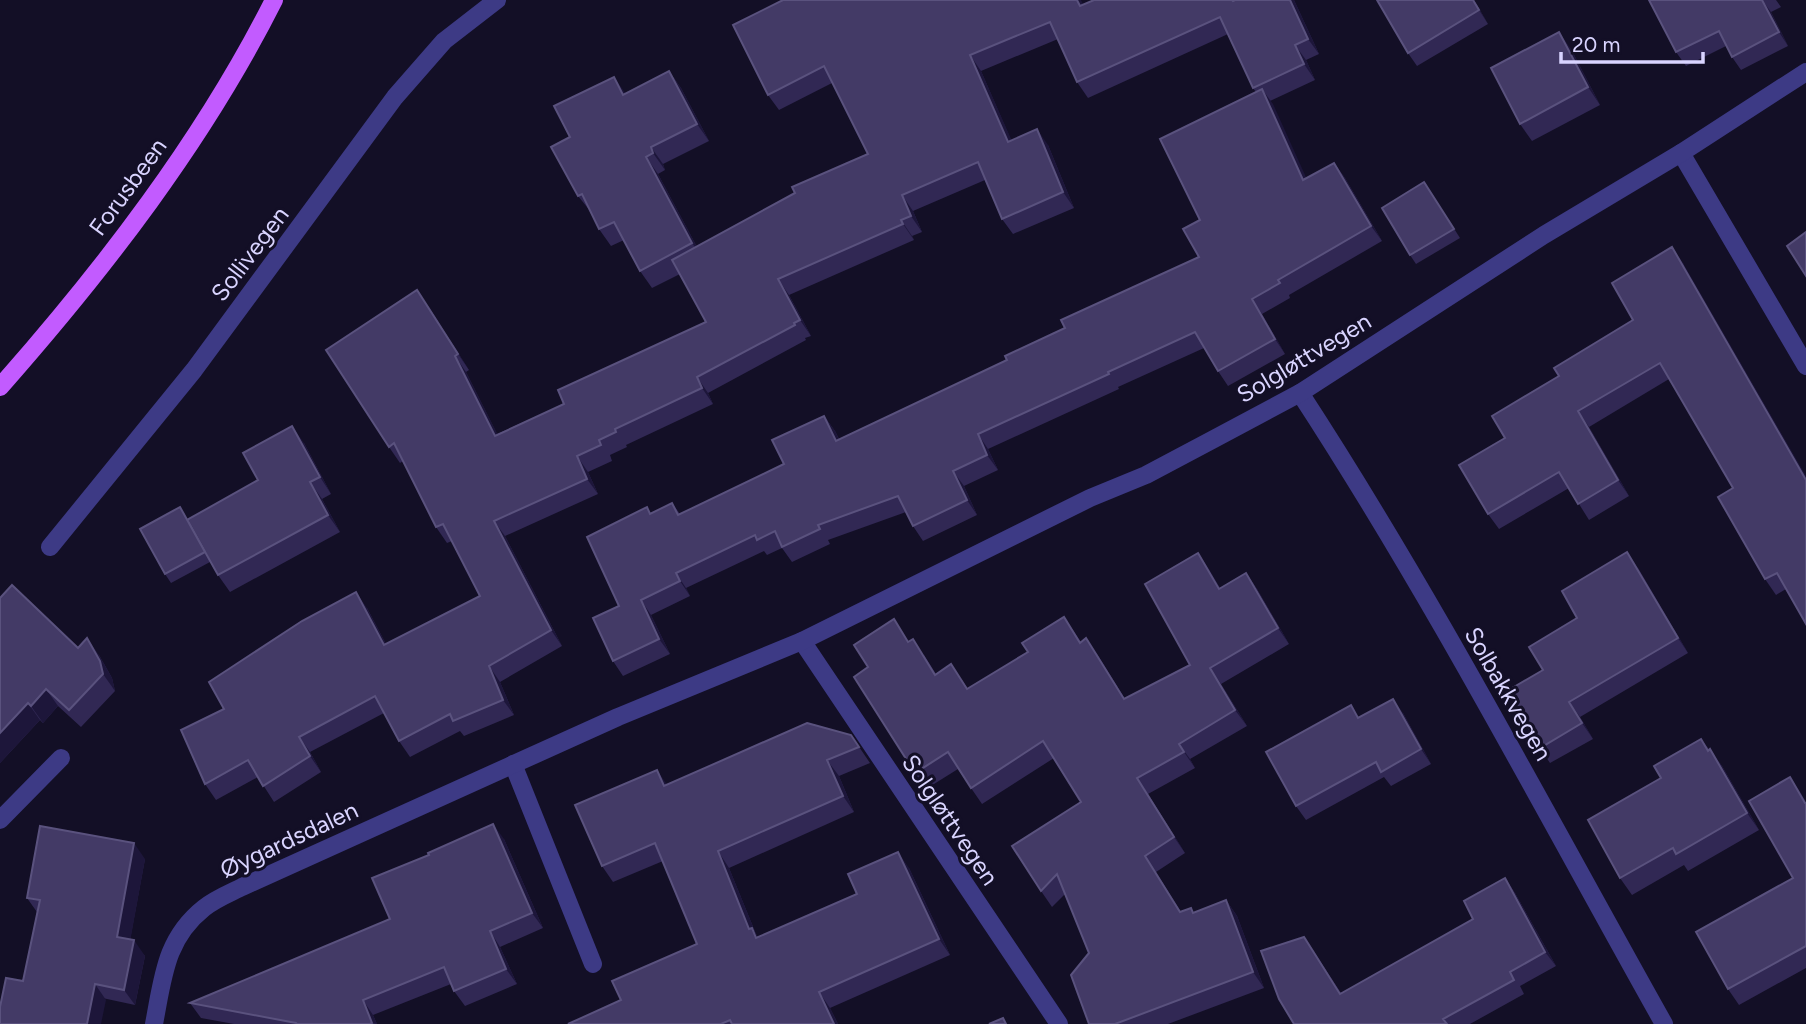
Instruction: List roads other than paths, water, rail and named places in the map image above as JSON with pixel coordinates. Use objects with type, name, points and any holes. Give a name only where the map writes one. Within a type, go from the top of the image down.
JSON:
[{"type":"main road","name":"Forusbeen","points":[[0,387],[68,310],[137,218],[199,130],[253,42],[274,0]]},
{"type":"street","name":"Sollivegen","points":[[50,547],[194,370],[395,97],[444,41],[497,0]]},
{"type":"street","name":"Solgløttvegen","points":[[741,666],[802,642],[1090,498],[1146,475],[1300,393],[1533,242],[1681,153],[1806,72]]},
{"type":"street","points":[[1681,153],[1806,366]]},
{"type":"street","name":"Solbakkvegen","points":[[1300,393],[1422,591],[1664,1024]]},
{"type":"street","name":"Solgløttvegen","points":[[802,642],[1059,1024]]},
{"type":"street","name":"Øygardsdalen","points":[[154,1024],[169,952],[181,931],[205,907],[242,887],[513,764],[741,666]]},
{"type":"street","points":[[0,820],[61,758]]},
{"type":"street","points":[[513,764],[593,964]]}]
